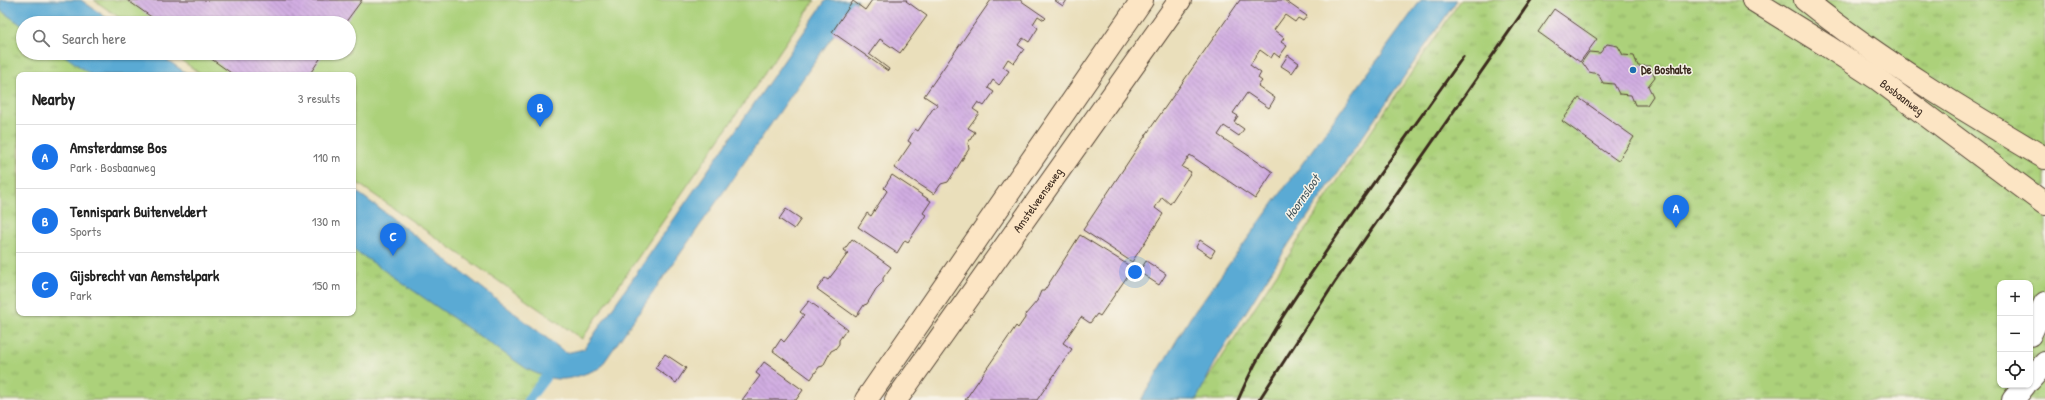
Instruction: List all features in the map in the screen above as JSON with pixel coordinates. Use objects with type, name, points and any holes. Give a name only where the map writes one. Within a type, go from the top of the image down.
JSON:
[{"type":"main road","points":[[866,400],[1142,0]]},
{"type":"main road","name":"Amstelveenseweg","points":[[896,400],[1180,0]]},
{"type":"main road","name":"Bosbaanweg","points":[[1753,0],[1876,78],[2045,204]]},
{"type":"main road","name":"Bosbaanweg","points":[[1805,0],[1872,51],[1937,94],[2045,158]]},
{"type":"street","points":[[2033,329],[2045,304]]},
{"type":"street","points":[[2033,377],[2045,363]]},
{"type":"green space","points":[[0,0],[16,16],[16,60],[158,60],[174,72],[16,72],[16,316],[356,316],[356,201],[561,349],[526,400],[0,400]]},
{"type":"green space","points":[[94,0],[815,0],[582,339],[356,182],[356,72],[198,72],[181,60],[356,60],[356,16],[117,16]]},
{"type":"green space","points":[[1461,0],[2045,0],[2045,400],[1194,400],[1342,174]]},
{"type":"water","points":[[0,0],[81,0],[104,16],[16,16],[16,21],[0,10]]},
{"type":"water","points":[[826,0],[858,0],[600,368],[572,378],[564,379],[548,377],[527,369],[356,251],[356,191],[566,353],[584,349]]},
{"type":"water","name":"Hoornsloot","points":[[1421,0],[1457,0],[1290,242],[1220,353],[1196,400],[1141,400],[1190,318]]},
{"type":"water","points":[[71,60],[167,60],[185,72],[87,72]]},
{"type":"building","points":[[127,0],[362,0],[350,16],[150,16]]},
{"type":"building","points":[[872,0],[907,0],[906,1],[927,16],[900,53],[880,39],[869,54],[889,69],[888,71],[832,32],[853,1],[865,10]]},
{"type":"building","points":[[991,0],[1020,0],[1046,18],[1044,20],[1038,16],[1033,24],[1038,28],[1029,42],[1023,38],[1018,45],[1024,49],[1015,62],[1014,63],[1008,59],[1003,67],[1009,71],[1000,84],[999,85],[993,80],[988,88],[994,92],[984,106],[978,102],[973,109],[979,113],[968,128],[975,132],[968,143],[969,149],[948,182],[941,184],[934,194],[894,168],[911,143],[908,141],[915,129],[918,131],[934,107],[936,108],[938,105],[924,96]]},
{"type":"building","points":[[1054,0],[1067,0],[1063,6]]},
{"type":"building","points":[[1240,0],[1284,0],[1307,16],[1303,21],[1298,18],[1295,22],[1285,15],[1274,30],[1284,38],[1281,42],[1287,46],[1279,57],[1274,53],[1271,58],[1260,50],[1250,65],[1261,73],[1258,78],[1262,81],[1258,86],[1275,98],[1269,108],[1247,93],[1233,113],[1238,116],[1234,122],[1244,129],[1239,136],[1224,126],[1218,135],[1273,172],[1255,199],[1190,155],[1182,167],[1191,172],[1170,204],[1162,197],[1155,208],[1163,214],[1132,262],[1083,230],[1150,129]]},
{"type":"building","points":[[1554,9],[1597,39],[1580,62],[1538,32]]},
{"type":"building","points":[[1607,44],[1618,46],[1623,55],[1634,56],[1638,66],[1650,66],[1655,77],[1648,86],[1653,96],[1647,105],[1635,105],[1631,95],[1619,94],[1614,84],[1603,83],[1598,74],[1589,72],[1582,62],[1589,52],[1600,53]]},
{"type":"building","points":[[1288,55],[1299,63],[1292,73],[1281,66]]},
{"type":"building","points":[[213,60],[319,60],[311,72],[230,72]]},
{"type":"building","points":[[1579,98],[1634,137],[1618,161],[1562,121]]},
{"type":"building","points":[[892,175],[931,201],[923,213],[926,215],[908,242],[905,240],[897,253],[858,227],[867,213],[871,216],[887,191],[884,188]]},
{"type":"building","points":[[786,209],[801,219],[794,229],[779,219]]},
{"type":"building","points":[[1080,235],[1133,268],[1100,316],[1097,314],[1090,323],[1081,317],[1063,343],[1072,349],[1037,400],[965,400],[1016,326],[1018,328],[1025,318],[1025,315],[1037,301],[1041,291],[1044,291]]},
{"type":"building","points":[[852,239],[891,267],[883,278],[883,282],[876,289],[867,304],[864,305],[856,317],[817,289],[825,278],[828,280],[848,253],[844,250]]},
{"type":"building","points":[[1200,240],[1215,250],[1211,257],[1196,247]]},
{"type":"building","points":[[1146,261],[1166,274],[1159,285],[1139,272]]},
{"type":"building","points":[[809,301],[847,329],[839,340],[839,344],[831,351],[823,366],[819,367],[811,379],[773,351],[781,339],[784,342],[794,329],[804,315],[800,312]]},
{"type":"building","points":[[665,354],[686,368],[676,383],[655,368]]},
{"type":"building","points":[[764,362],[803,390],[796,400],[742,400],[760,376],[756,373]]},
{"type":"waterway","points":[[528,400],[545,378]]},
{"type":"railway","points":[[1259,400],[1335,282],[1531,0]]},
{"type":"railway","points":[[1238,400],[1266,344],[1299,291],[1357,206],[1463,57]]},
{"type":"place","name":"De Boshalte","points":[[1633,70]]},
{"type":"place","name":"Tennispark Buitenveldert","points":[[540,127]]},
{"type":"place","name":"Amsterdamse Bos","points":[[1676,228]]},
{"type":"place","name":"Gijsbrecht van Aemstelpark","points":[[393,256]]}]
